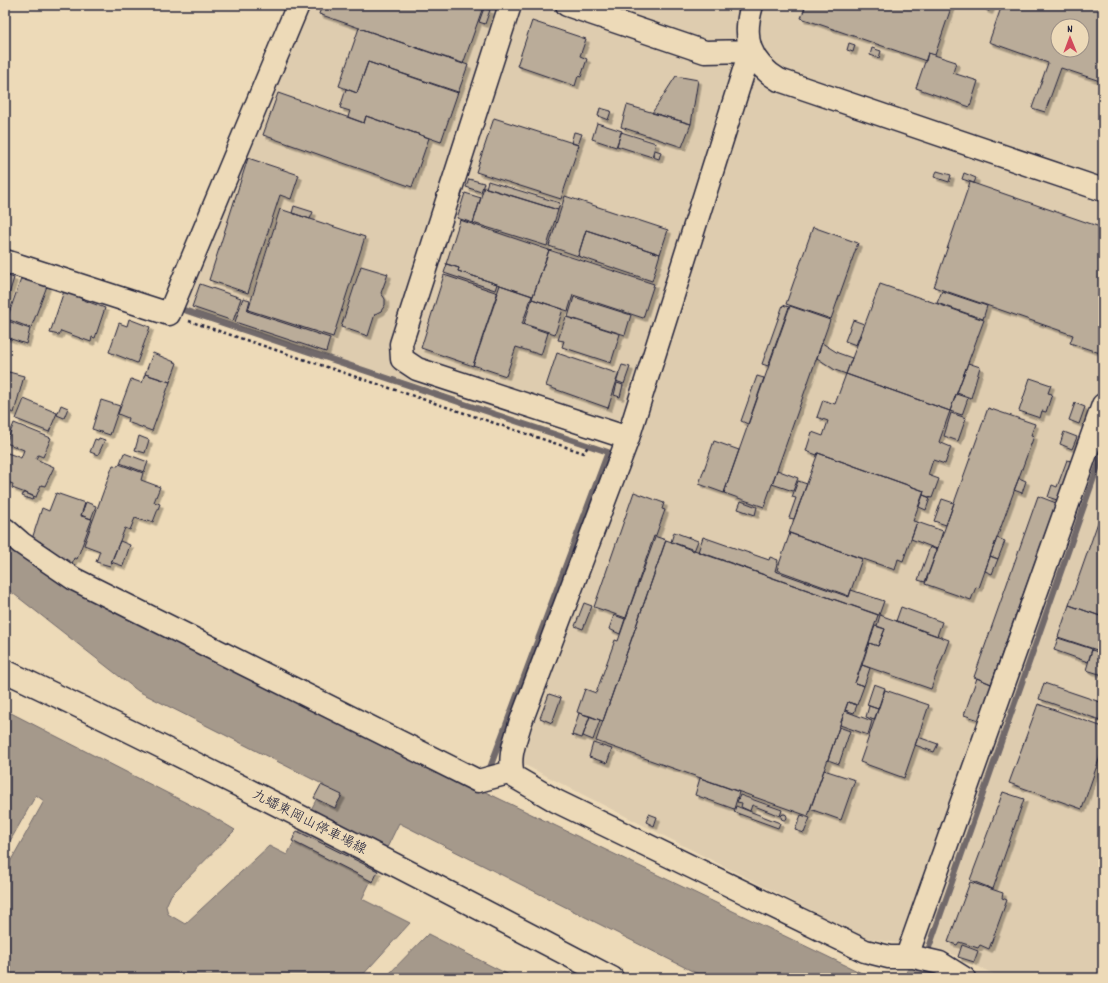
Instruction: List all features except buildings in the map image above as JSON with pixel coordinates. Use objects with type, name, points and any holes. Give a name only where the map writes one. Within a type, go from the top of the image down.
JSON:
[{"type":"street","points":[[5,261],[172,309],[298,5]]},
{"type":"street","points":[[510,5],[401,344],[402,359],[417,369],[628,438]]},
{"type":"street","points":[[567,5],[705,52],[750,50]]},
{"type":"street","points":[[495,777],[510,761],[520,724],[628,438],[750,50],[749,25],[752,5]]},
{"type":"street","points":[[750,50],[763,69],[779,80],[1103,190]]},
{"type":"street","points":[[911,956],[1103,405]]},
{"type":"street","points":[[5,529],[21,543],[74,579],[495,777],[513,776],[556,801],[865,951],[889,957],[911,956],[940,963],[964,978]]},
{"type":"street","name":"九蟠東岡山停車場線","points":[[5,671],[145,737],[385,858],[612,978]]},
{"type":"path","points":[[172,309],[584,453]]},
{"type":"shaded area","points":[[308,5],[1103,5],[1103,978],[1002,978],[946,951],[865,938],[519,762],[633,452],[181,310]]},
{"type":"shaded area","points":[[5,536],[477,788],[872,978],[706,978],[399,823],[362,899],[410,923],[360,978],[5,978],[5,871],[44,801],[36,795],[5,850],[5,717],[11,713],[210,815],[235,830],[171,895],[166,906],[168,914],[185,924],[269,846],[287,855],[324,785],[138,691],[5,587]]},
{"type":"shaded area","points":[[428,934],[515,978],[385,978]]},
{"type":"shaded area","points":[[911,961],[937,967],[934,978],[904,978]]},
{"type":"waterway","points":[[175,307],[608,452],[488,773]]},
{"type":"waterway","points":[[926,956],[1103,452]]}]
